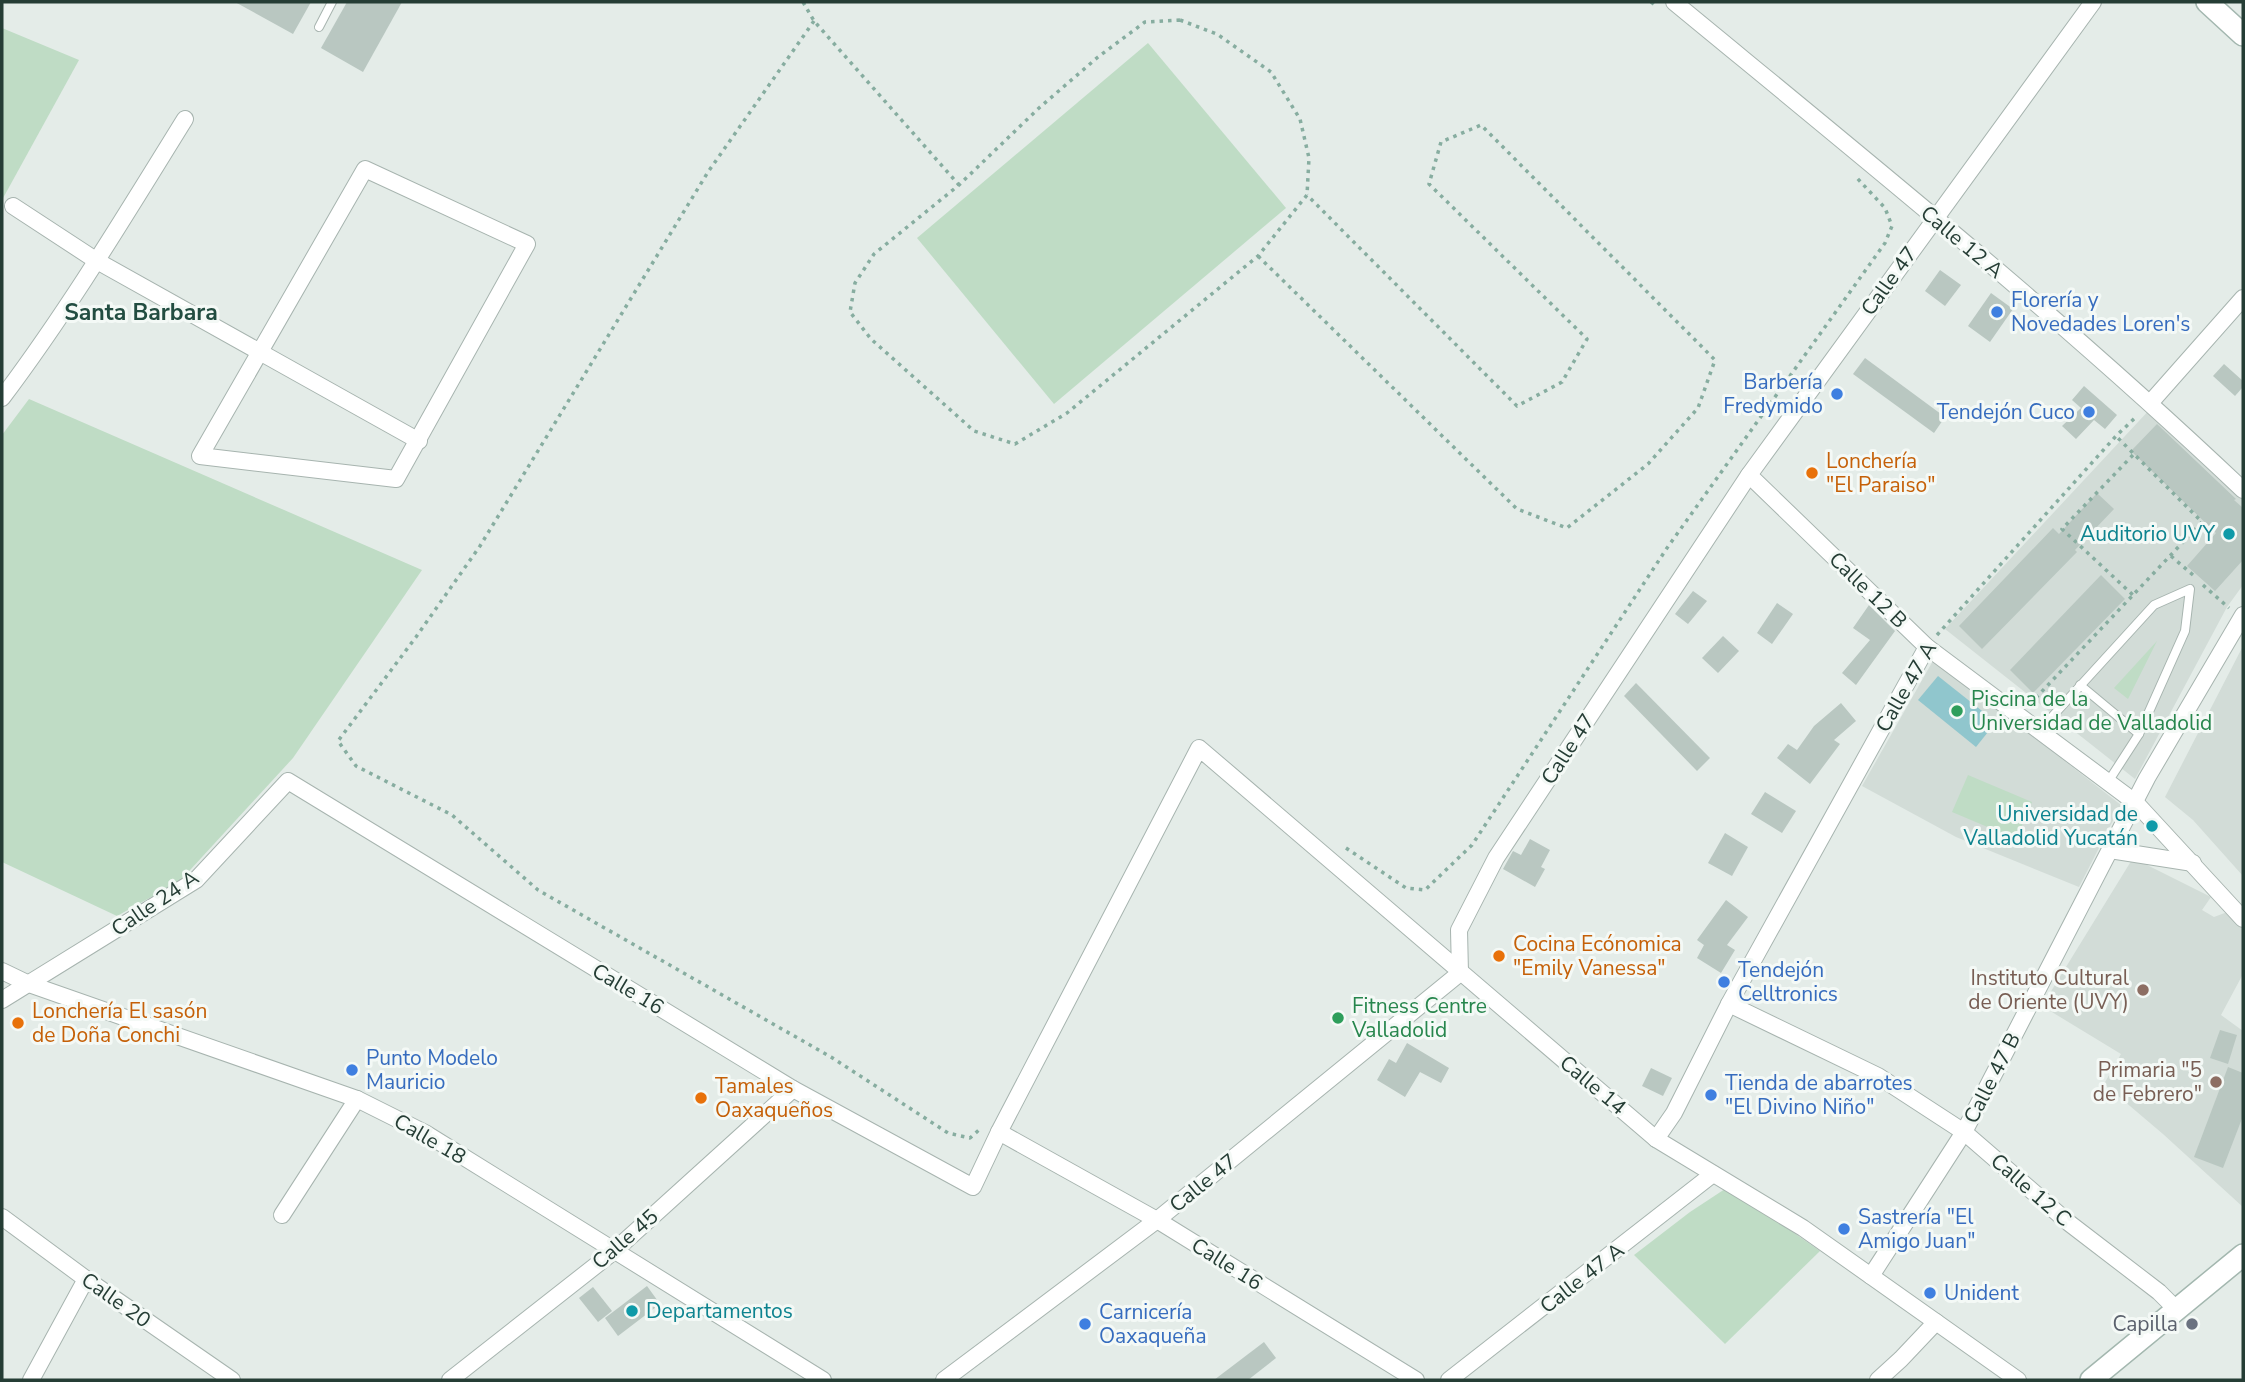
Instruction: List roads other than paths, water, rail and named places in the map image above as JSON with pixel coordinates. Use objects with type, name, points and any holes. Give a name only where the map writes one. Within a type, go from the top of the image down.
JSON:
[{"type":"street","name":"Calle 47","points":[[944,1380],[1157,1220],[1460,973],[1459,930],[1496,858],[1749,475],[2093,2]]},
{"type":"street","points":[[2208,2],[2243,35]]},
{"type":"street","name":"Calle 12 A","points":[[1667,6],[1935,217],[2151,402],[2243,489]]},
{"type":"street","points":[[2,398],[43,344],[185,119]]},
{"type":"street","points":[[365,169],[527,244],[396,479],[200,456],[259,352],[365,169]]},
{"type":"street","points":[[13,206],[97,261],[419,441]]},
{"type":"street","points":[[2151,402],[2243,298]]},
{"type":"street","name":"Calle 12 B","points":[[1749,475],[1927,646],[2136,803],[2243,919]]},
{"type":"street","name":"Calle 47 B","points":[[1871,1276],[1964,1132],[2147,778],[2242,618]]},
{"type":"street","name":"Calle 47 A","points":[[1656,1139],[1674,1113],[1729,1004],[1927,646]]},
{"type":"street","name":"Calle 14","points":[[992,1129],[1199,748],[1656,1139],[1804,1228],[2018,1380]]},
{"type":"street","name":"Calle 16","points":[[288,781],[793,1089],[973,1187],[992,1129],[1157,1220],[1416,1380]]},
{"type":"street","name":"Calle 24 A","points":[[2,1000],[196,880],[288,781]]},
{"type":"street","points":[[2110,850],[2193,863]]},
{"type":"street","points":[[1444,958],[1459,930]]},
{"type":"street","name":"Calle 18","points":[[2,971],[29,984],[357,1099],[425,1133],[823,1380]]},
{"type":"street","name":"Calle 12 C","points":[[1729,1004],[1878,1076],[1964,1132],[2069,1223],[2159,1292],[2177,1310]]},
{"type":"street","name":"Calle 45","points":[[450,1380],[613,1252],[793,1089]]},
{"type":"street","points":[[282,1215],[357,1099]]},
{"type":"street","name":"Calle 47 A","points":[[1449,1380],[1713,1174]]},
{"type":"street","name":"Calle 20","points":[[2,1217],[232,1380]]},
{"type":"street","points":[[2091,1380],[2243,1255]]},
{"type":"street","points":[[31,1380],[86,1279]]},
{"type":"street","points":[[1878,1380],[1936,1322]]},
{"type":"lane","points":[[319,27],[332,2]]},
{"type":"lane","points":[[2039,731],[2154,605],[2190,589],[2185,631],[2139,734],[2108,782]]},
{"type":"lane","points":[[2080,685],[2139,734]]},
{"type":"water","name":"Piscina de la Universidad de Valladolid","points":[[1938,676],[1996,722],[1976,747],[1918,700]]},
{"type":"place","name":"Florería y Novedades Loren's","points":[[1997,312]]},
{"type":"place","name":"Barbería Fredymido","points":[[1837,394]]},
{"type":"place","name":"Tendejón Cuco","points":[[2089,412]]},
{"type":"place","name":"Lonchería \"El Paraiso\"","points":[[1812,473]]},
{"type":"place","name":"Auditorio UVY","points":[[2229,534]]},
{"type":"place","name":"Piscina de la Universidad de Valladolid","points":[[1957,711]]},
{"type":"place","name":"Universidad de Valladolid Yucatán","points":[[2152,826]]},
{"type":"place","name":"Cocina Ecónomica \"Emily Vanessa\"","points":[[1499,956]]},
{"type":"place","name":"Tendejón Celltronics","points":[[1724,982]]},
{"type":"place","name":"Instituto Cultural de Oriente (UVY)","points":[[2143,990]]},
{"type":"place","name":"Fitness Centre Valladolid","points":[[1338,1018]]},
{"type":"place","name":"Lonchería El sasón de Doña Conchi","points":[[18,1023]]},
{"type":"place","name":"Punto Modelo Mauricio","points":[[352,1070]]},
{"type":"place","name":"Primaria \"5 de Febrero\"","points":[[2216,1082]]},
{"type":"place","name":"Tienda de abarrotes \"El Divino Niño\"","points":[[1711,1095]]},
{"type":"place","name":"Tamales Oaxaqueños","points":[[701,1098]]},
{"type":"place","name":"Sastrería \"El Amigo Juan\"","points":[[1844,1229]]},
{"type":"place","name":"Unident","points":[[1930,1293]]},
{"type":"place","name":"Departamentos","points":[[632,1311]]},
{"type":"place","name":"Carnicería Oaxaqueña","points":[[1085,1324]]},
{"type":"place","name":"Capilla","points":[[2192,1324]]},
{"type":"district","name":"Santa Barbara","points":[[141,312]]}]
